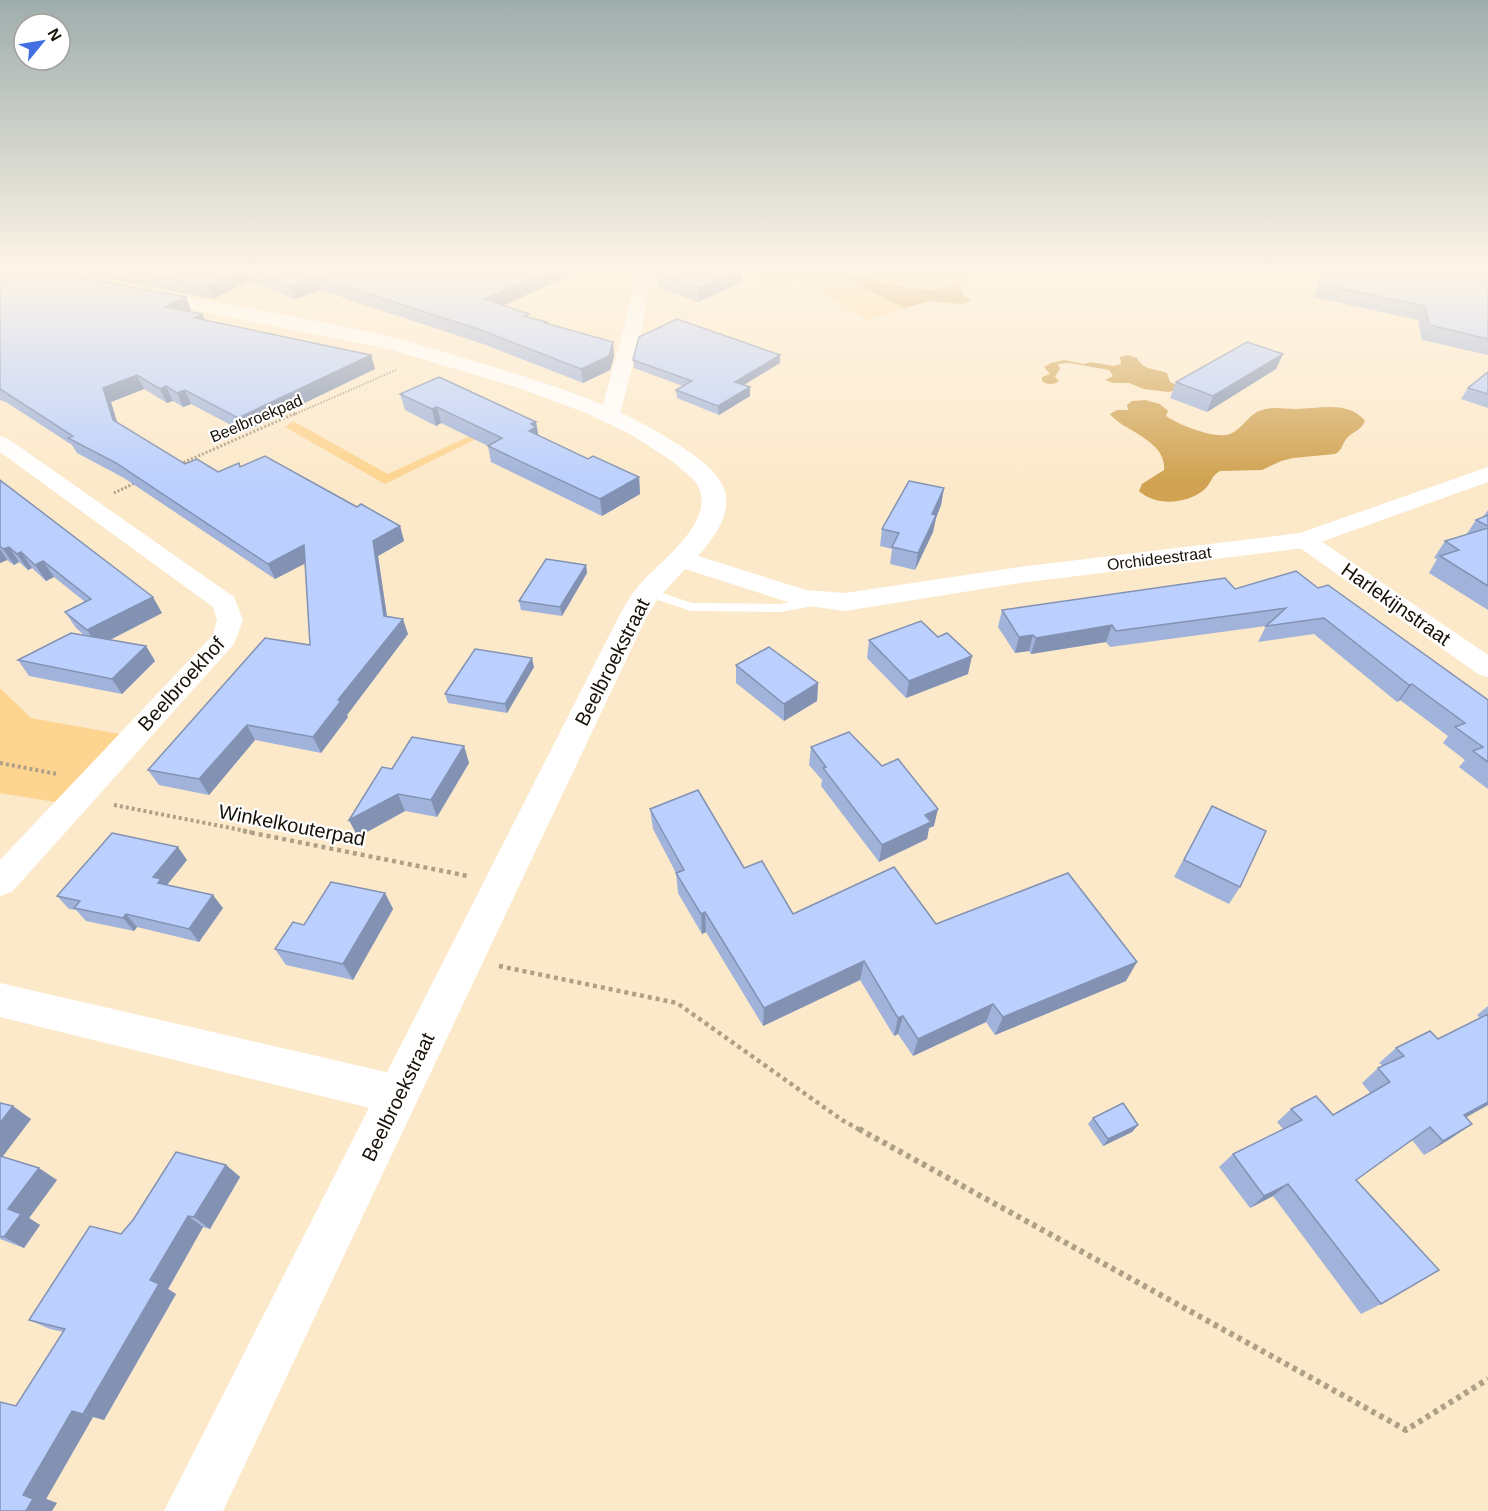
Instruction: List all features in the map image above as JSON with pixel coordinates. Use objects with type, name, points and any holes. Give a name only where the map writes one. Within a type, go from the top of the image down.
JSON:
[{"type":"street","name":"Beelbroekstraat","points":[[193,1511],[467,957],[501,883],[647,592],[680,559],[710,519],[715,498],[712,487],[693,466],[666,446],[610,415],[542,388],[433,354],[374,341]]},
{"type":"street","points":[[610,415],[630,341]]},
{"type":"street","name":"Beelbroekhof","points":[[0,442],[225,603],[230,621],[225,638],[0,882]]},
{"type":"street","name":"Orchideestraat","points":[[680,559],[786,593],[820,601],[854,601],[1020,575],[1304,540],[1488,474]]},
{"type":"street","name":"Harlekijnstraat","points":[[1304,540],[1488,668]]},
{"type":"street","points":[[0,1000],[399,1095]]},
{"type":"lane","name":"Orchideestraat","points":[[647,592],[692,607],[780,608],[820,601]]},
{"type":"path","name":"Beelbroekpad","points":[[177,465],[433,354]]},
{"type":"path","points":[[88,504],[145,479]]},
{"type":"path","name":"Winkelkouterpad","points":[[0,763],[85,790],[501,883]]},
{"type":"path","points":[[467,957],[677,1003],[842,1120],[1406,1430],[1488,1379]]},
{"type":"shaded area","points":[[1128,355],[1137,358],[1146,367],[1167,373],[1170,382],[1182,387],[1169,392],[1144,389],[1129,383],[1113,383],[1105,380],[1113,376],[1109,370],[1069,363],[1058,364],[1060,369],[1055,377],[1059,381],[1048,384],[1042,381],[1042,377],[1050,374],[1044,367],[1051,363],[1064,360],[1114,366],[1121,364],[1120,357]]},
{"type":"shaded area","points":[[1145,400],[1160,404],[1168,411],[1166,416],[1179,423],[1195,430],[1219,435],[1231,434],[1259,411],[1277,408],[1342,408],[1358,414],[1365,421],[1347,438],[1335,454],[1293,458],[1262,470],[1220,471],[1198,494],[1172,502],[1154,500],[1139,491],[1142,484],[1164,470],[1163,460],[1151,443],[1110,414],[1117,410],[1128,410],[1127,405],[1132,401]]},
{"type":"shaded area","points":[[293,421],[388,474],[472,435],[480,437],[385,484],[285,427]]},
{"type":"shaded area","points":[[0,688],[31,718],[120,734],[55,802],[0,793]]},
{"type":"building","points":[[0,341],[302,341],[371,355],[238,418],[185,390],[177,393],[166,386],[160,389],[137,375],[103,388],[113,420],[185,464],[197,459],[218,472],[239,463],[240,467],[265,456],[357,507],[361,504],[400,526],[373,541],[384,616],[403,619],[338,700],[341,701],[313,737],[247,725],[199,779],[148,770],[265,638],[310,645],[304,545],[268,564],[116,463],[68,438],[73,436],[0,389]]},
{"type":"building","points":[[508,341],[613,342],[609,356],[581,369]]},
{"type":"building","points":[[638,341],[739,341],[780,355],[735,382],[750,387],[718,406],[676,390],[692,381],[633,360]]},
{"type":"building","points":[[1247,342],[1283,354],[1213,396],[1176,382]]},
{"type":"building","points":[[1488,372],[1488,394],[1468,388]]},
{"type":"building","points":[[439,377],[536,422],[531,424],[536,427],[529,431],[588,459],[593,456],[639,477],[600,499],[488,446],[502,438],[437,407],[432,409],[400,394]]},
{"type":"building","points":[[0,480],[153,597],[87,630],[65,612],[91,599],[43,561],[35,565],[21,552],[17,554],[9,547],[3,549],[0,546]]},
{"type":"building","points":[[909,481],[944,488],[932,514],[936,515],[918,553],[892,547],[899,533],[882,529]]},
{"type":"building","points":[[1488,515],[1488,526],[1476,520]]},
{"type":"building","points":[[1488,528],[1488,586],[1440,556],[1459,550],[1445,541]]},
{"type":"building","points":[[546,559],[586,565],[560,607],[519,601]]},
{"type":"building","points":[[1296,571],[1318,588],[1328,585],[1488,700],[1488,762],[1473,751],[1483,747],[1455,727],[1465,723],[1412,684],[1409,685],[1324,618],[1266,626],[1286,608],[1116,631],[1112,625],[1036,638],[1033,635],[1019,637],[1002,610],[1225,578],[1235,589]]},
{"type":"building","points":[[921,621],[938,637],[947,633],[972,656],[909,681],[869,640]]},
{"type":"building","points":[[71,633],[146,646],[112,679],[18,660]]},
{"type":"building","points":[[769,647],[818,683],[784,704],[736,665]]},
{"type":"building","points":[[475,649],[532,658],[505,704],[445,694]]},
{"type":"building","points":[[849,732],[882,766],[898,759],[938,809],[925,815],[931,822],[882,845],[823,768],[826,767],[811,747]]},
{"type":"building","points":[[412,737],[464,746],[431,800],[398,794],[349,820],[382,767],[392,769]]},
{"type":"building","points":[[698,790],[744,868],[762,861],[793,914],[894,867],[936,924],[1068,873],[1137,962],[1003,1017],[993,1004],[918,1039],[903,1016],[898,1018],[864,961],[764,1008],[705,912],[701,914],[676,873],[684,870],[650,809]]},
{"type":"building","points":[[1212,806],[1266,831],[1240,887],[1184,860]]},
{"type":"building","points":[[112,833],[178,847],[153,877],[161,879],[158,883],[213,895],[189,929],[126,914],[123,918],[74,908],[80,901],[57,896]]},
{"type":"building","points":[[331,882],[385,893],[343,964],[275,949],[293,922],[304,925]]},
{"type":"building","points":[[1488,1014],[1488,1102],[1464,1115],[1472,1124],[1443,1141],[1430,1127],[1356,1180],[1439,1270],[1381,1304],[1288,1184],[1264,1196],[1233,1154],[1302,1120],[1291,1109],[1316,1096],[1333,1115],[1390,1082],[1378,1068],[1404,1056],[1396,1048],[1430,1031],[1438,1039]]},
{"type":"building","points":[[0,1103],[13,1106],[0,1123]]},
{"type":"building","points":[[1123,1103],[1138,1125],[1108,1139],[1093,1118]]},
{"type":"building","points":[[176,1152],[226,1165],[194,1217],[188,1216],[150,1280],[159,1284],[83,1414],[72,1411],[23,1495],[33,1499],[26,1511],[0,1511],[0,1402],[16,1406],[65,1329],[29,1320],[90,1226],[121,1234],[133,1220]]},
{"type":"building","points":[[0,1156],[39,1168],[8,1209],[21,1214],[4,1237],[0,1236]]}]
